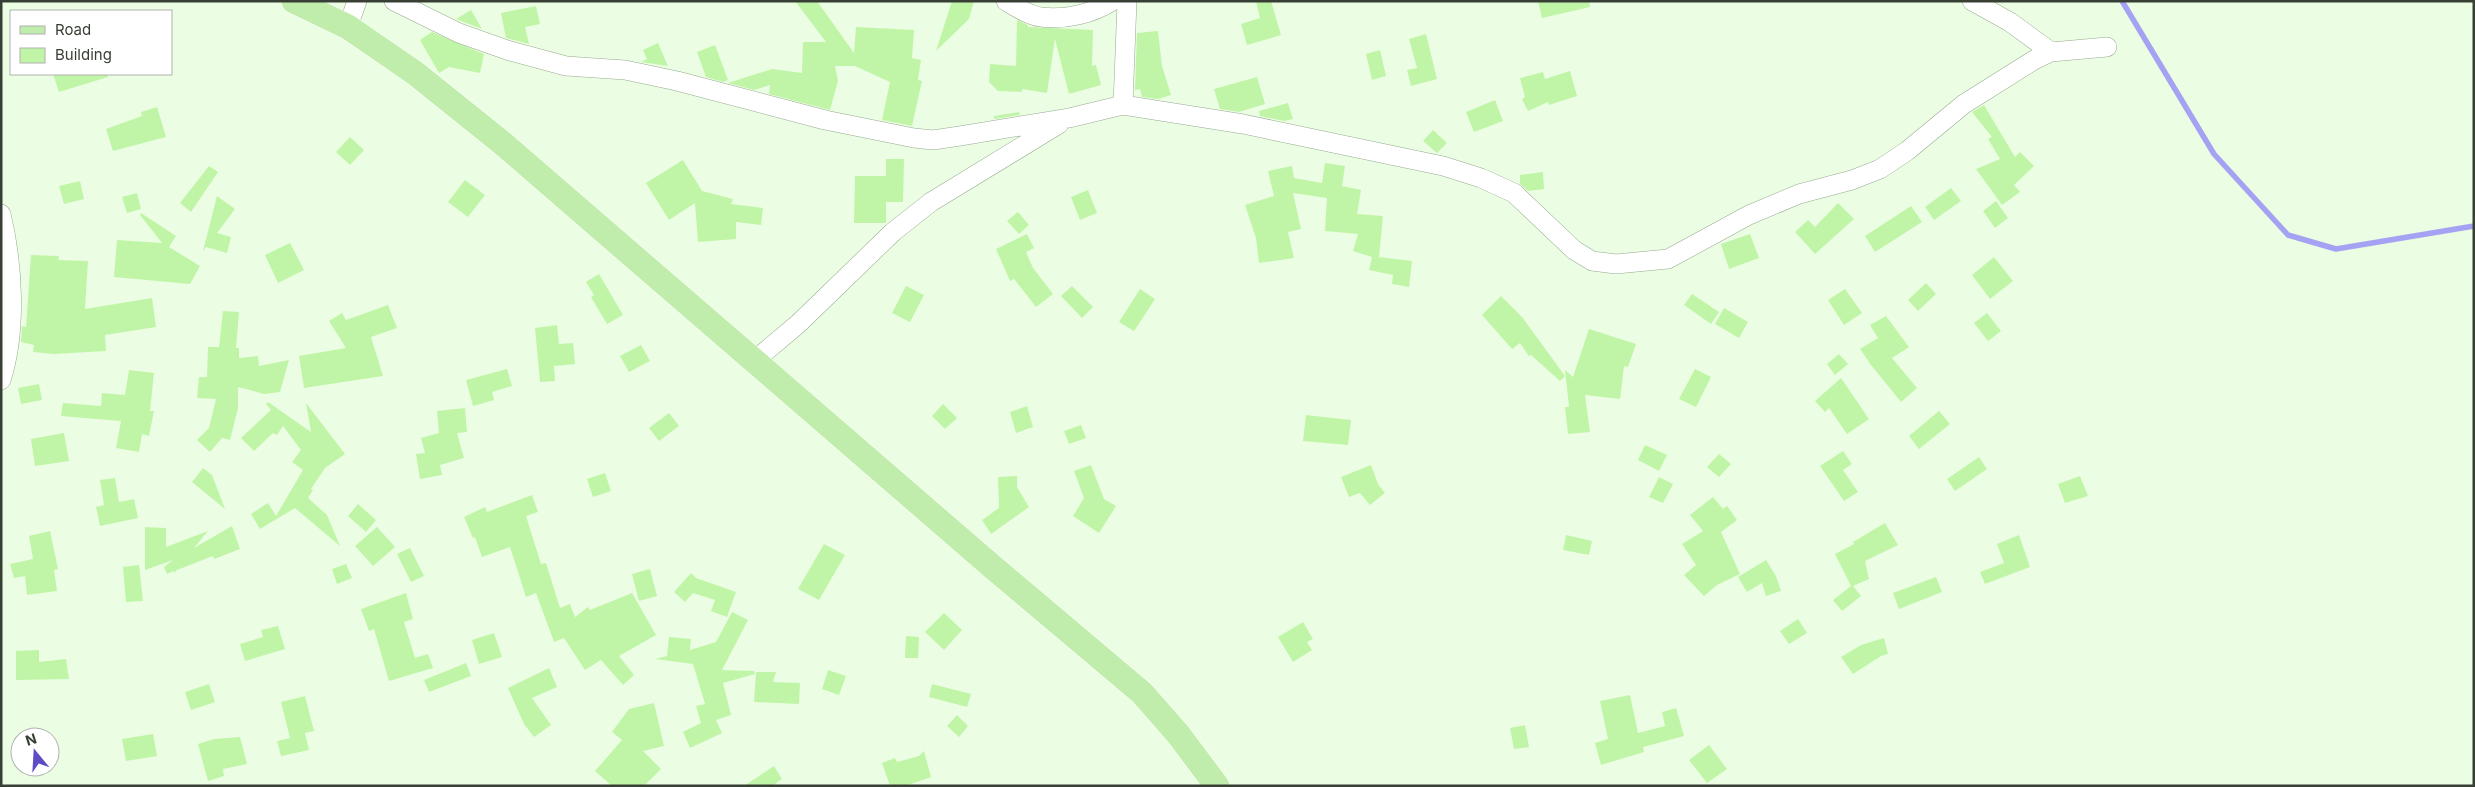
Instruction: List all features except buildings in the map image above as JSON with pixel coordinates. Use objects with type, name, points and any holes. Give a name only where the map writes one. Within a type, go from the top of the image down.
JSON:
[{"type":"main road","points":[[294,1],[348,27],[415,73],[501,142],[1142,693],[1178,734],[1217,786]]},
{"type":"street","points":[[348,27],[357,1]]},
{"type":"street","points":[[394,1],[459,33],[510,51],[566,66],[625,70],[676,81],[877,132],[933,140],[1069,118],[1123,105],[1243,124],[1443,166],[1480,178],[1514,193],[1574,250],[1592,261],[1616,264],[1668,259],[1748,215],[1800,194],[1852,180],[1880,169],[1907,151],[1964,104],[2051,52],[2107,47]]},
{"type":"street","points":[[1006,1],[1040,18],[1082,14],[1101,8],[1112,1]]},
{"type":"street","points":[[1123,105],[1127,1]]},
{"type":"street","points":[[1972,1],[2010,22],[2051,52]]},
{"type":"street","points":[[754,361],[798,324],[892,232],[931,202],[1069,118]]},
{"type":"street","points":[[1,214],[7,238],[10,326],[1,380]]},
{"type":"waterway","points":[[2122,1],[2214,154],[2288,235],[2336,249],[2474,226]]}]
